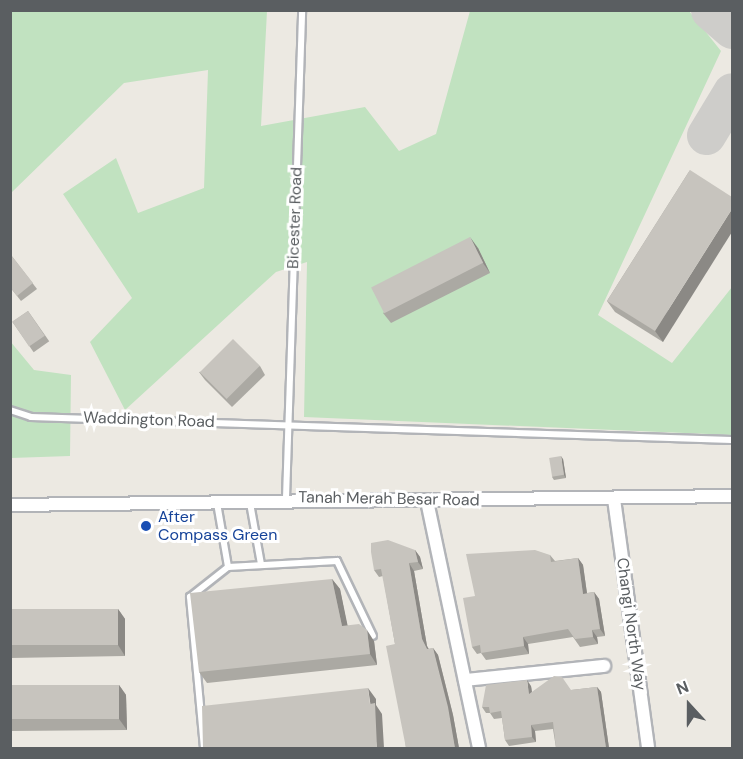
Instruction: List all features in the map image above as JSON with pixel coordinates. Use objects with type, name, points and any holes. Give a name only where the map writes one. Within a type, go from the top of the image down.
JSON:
[{"type":"street","name":"Tanah Merah Besar Road","points":[[10,505],[286,498],[427,501],[732,496]]},
{"type":"street","name":"Changi North Way","points":[[614,499],[648,748]]},
{"type":"street","points":[[427,501],[479,748]]},
{"type":"street","points":[[465,680],[604,666]]},
{"type":"lane","name":"Bicester Road","points":[[286,498],[302,10]]},
{"type":"lane","name":"Waddington Road","points":[[10,410],[32,417],[732,440]]},
{"type":"lane","points":[[249,499],[261,564]]},
{"type":"lane","points":[[216,500],[228,567]]},
{"type":"lane","points":[[204,748],[190,597],[228,567],[337,561],[373,636]]},
{"type":"green space","points":[[11,11],[267,11],[261,126],[365,107],[399,151],[436,134],[470,11],[689,11],[721,51],[598,315],[672,363],[732,287],[732,435],[304,417],[307,262],[276,272],[125,410],[90,342],[132,298],[63,194],[116,158],[138,213],[204,188],[208,70],[124,83],[11,193]]},
{"type":"green space","points":[[10,341],[34,370],[71,375],[70,456],[11,458]]},
{"type":"building","points":[[690,170],[732,197],[732,209],[655,331],[607,301]]},
{"type":"building","points":[[470,237],[483,263],[384,313],[371,287]]},
{"type":"building","points":[[11,255],[33,283],[17,296],[10,287]]},
{"type":"building","points":[[28,311],[45,336],[29,346],[12,322]]},
{"type":"building","points":[[233,339],[260,366],[227,399],[200,372]]},
{"type":"building","points":[[561,456],[564,475],[552,477],[549,458]]},
{"type":"building","points":[[388,540],[415,550],[418,562],[409,563],[422,639],[427,649],[433,648],[448,707],[455,748],[406,748],[386,646],[395,644],[381,569],[374,570],[371,552],[371,543]]},
{"type":"building","points":[[535,550],[550,555],[551,562],[578,558],[583,594],[594,592],[600,629],[592,630],[593,637],[575,639],[568,629],[523,637],[524,646],[481,653],[480,645],[472,647],[463,598],[475,596],[466,554]]},
{"type":"building","points":[[332,579],[342,626],[359,624],[367,630],[370,654],[199,672],[190,593]]},
{"type":"building","points":[[10,609],[118,609],[118,645],[10,645]]},
{"type":"building","points":[[554,676],[562,677],[571,690],[597,687],[606,748],[556,748],[553,722],[531,725],[532,737],[505,740],[501,711],[490,713],[489,707],[482,707],[486,685],[527,680],[529,694]]},
{"type":"building","points":[[10,685],[119,685],[119,719],[10,719]]},
{"type":"building","points":[[368,688],[370,704],[375,703],[377,748],[203,748],[202,706]]},
{"type":"taxiway","points":[[710,10],[732,29]]},
{"type":"taxiway","points":[[706,135],[732,92]]},
{"type":"place","name":"After Compass Green","points":[[146,526]]}]
